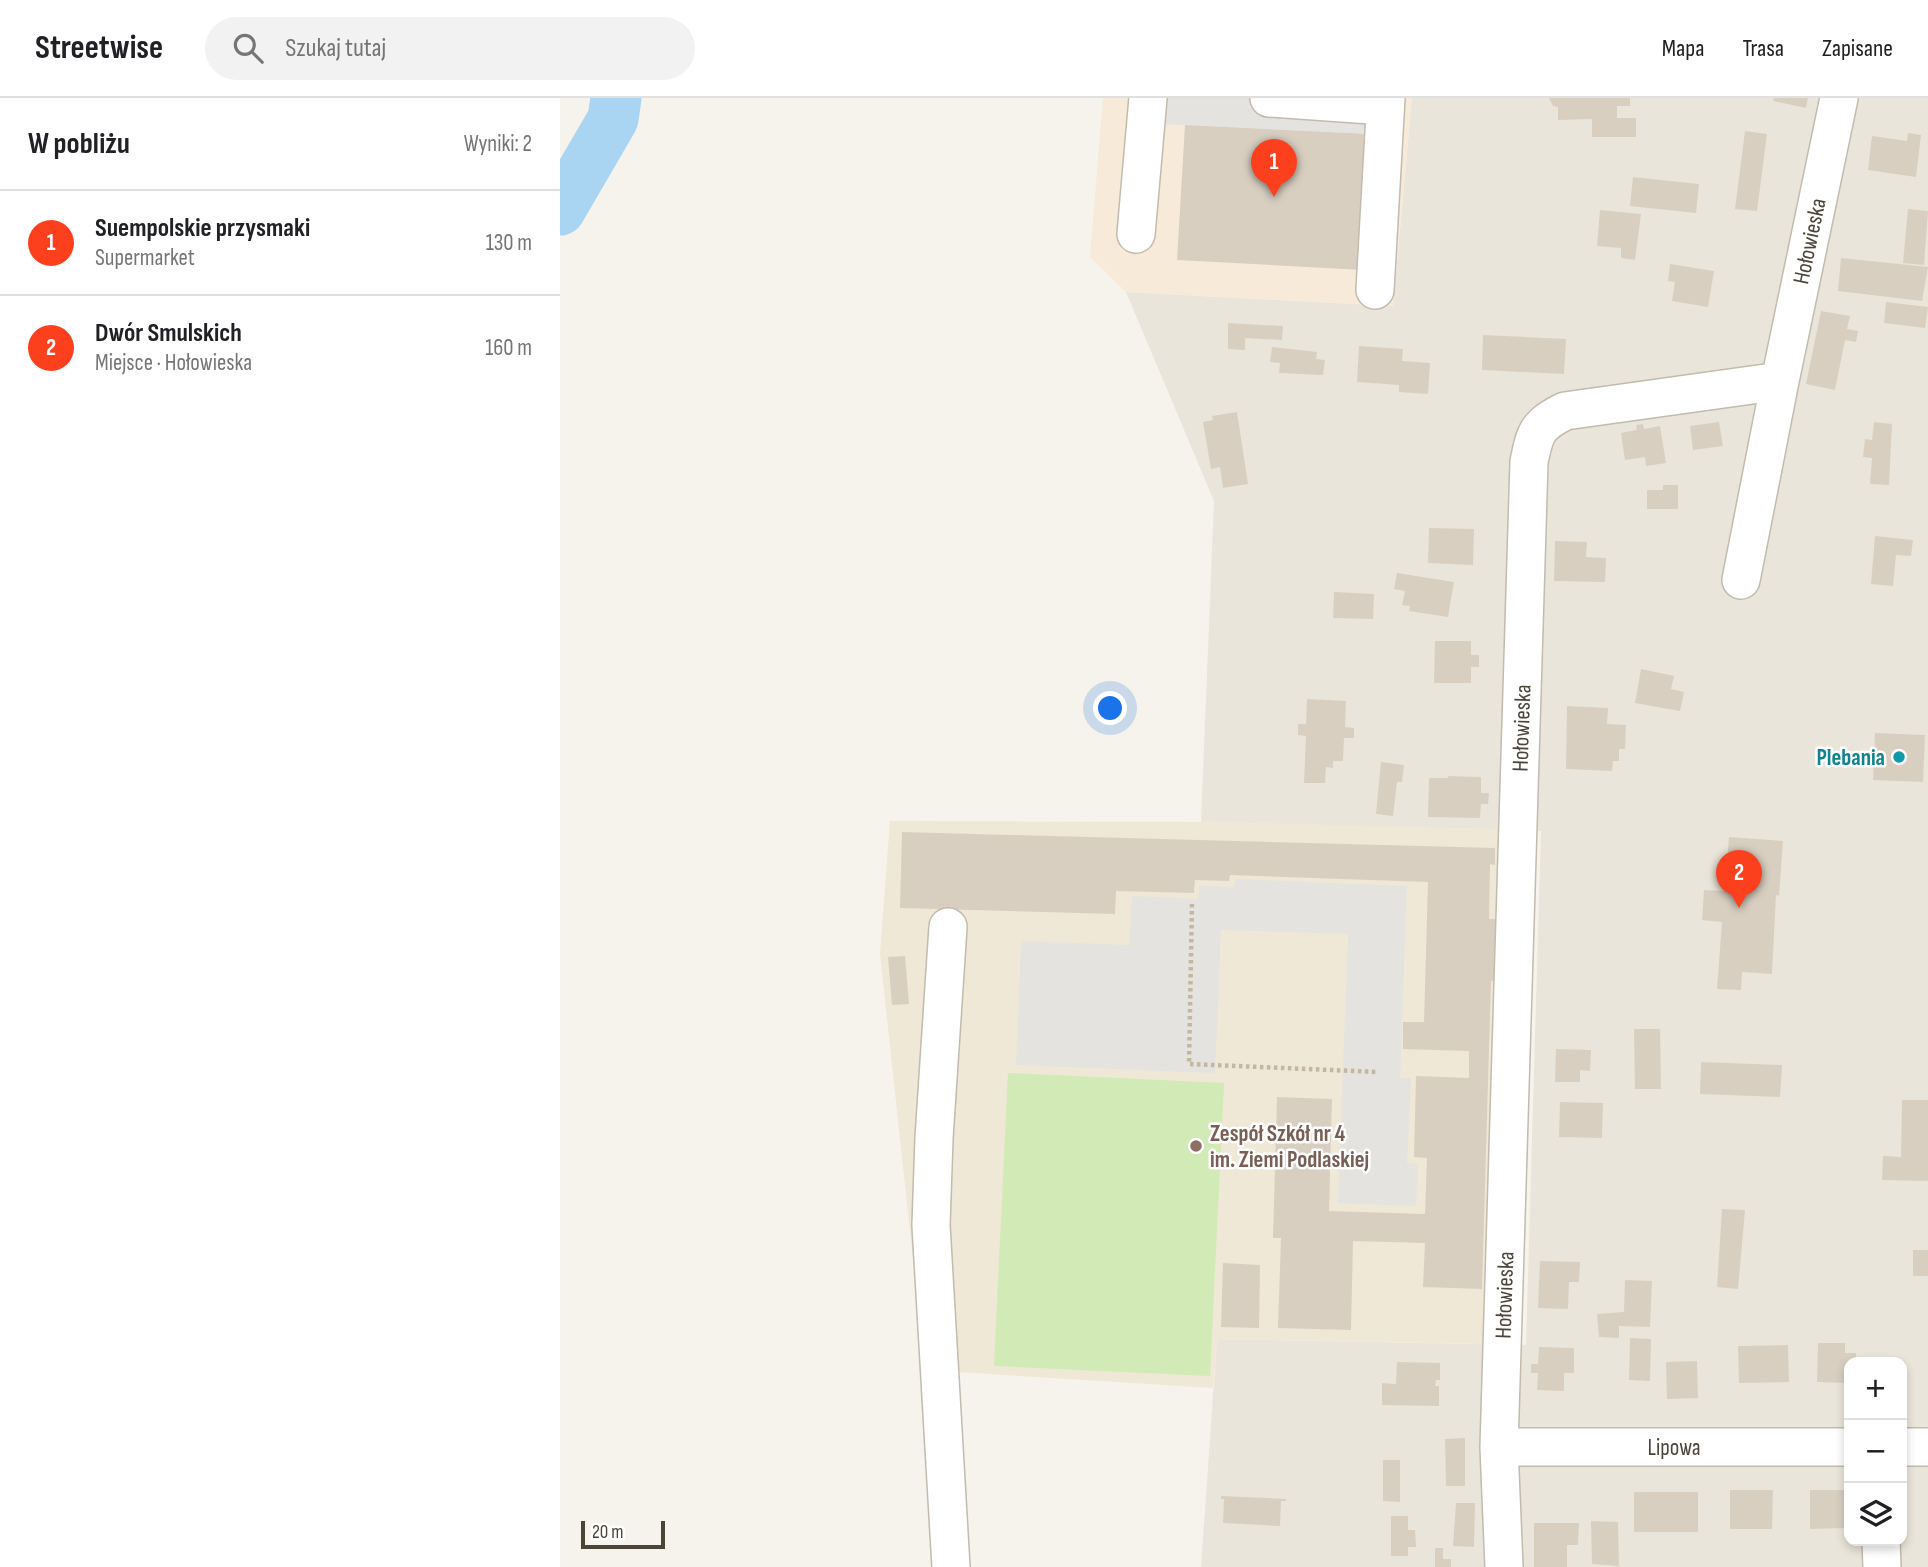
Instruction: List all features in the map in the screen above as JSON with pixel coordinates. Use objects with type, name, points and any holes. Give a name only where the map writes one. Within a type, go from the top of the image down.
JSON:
[{"type":"street","points":[[1136,234],[1148,98]]},
{"type":"street","points":[[1269,98],[1385,102],[1375,290]]},
{"type":"street","name":"Hołowieska","points":[[1504,1567],[1499,1447],[1528,476],[1534,439],[1544,421],[1565,411],[1780,381],[1839,98]]},
{"type":"street","points":[[1741,580],[1780,381]]},
{"type":"street","points":[[948,927],[931,1225],[951,1567]]},
{"type":"street","name":"Lipowa","points":[[1499,1447],[1844,1447]]},
{"type":"street","points":[[1907,1447],[1928,1447]]},
{"type":"street","points":[[1881,1546],[1882,1567]]},
{"type":"path","points":[[1192,904],[1189,1064],[1378,1072]]},
{"type":"shaded area","points":[[1103,98],[1412,98],[1393,306],[1126,292],[1090,257]]},
{"type":"shaded area","points":[[1139,98],[1373,98],[1370,134],[1138,123]]},
{"type":"shaded area","points":[[1412,98],[1928,98],[1928,1567],[1201,1567],[1217,1339],[1526,1345],[1541,831],[1201,822],[1214,501],[1126,292],[1393,306]]},
{"type":"shaded area","name":"Zespół Szkół nr 4 im. Ziemi Podlaskiej","points":[[890,821],[1201,822],[1502,829],[1485,1344],[1217,1339],[1213,1388],[925,1370],[880,954]]},
{"type":"shaded area","points":[[1235,879],[1407,886],[1400,1078],[1411,1078],[1407,1163],[1418,1164],[1416,1206],[1338,1203],[1348,934],[1221,930],[1215,1073],[1016,1065],[1021,941],[1129,945],[1132,896],[1198,899],[1199,886],[1234,887]]},
{"type":"green space","points":[[1008,1073],[1224,1083],[1210,1376],[994,1366]]},
{"type":"building","points":[[1549,98],[1630,98],[1630,106],[1617,106],[1617,118],[1636,118],[1636,137],[1592,137],[1592,119],[1558,120],[1558,107],[1553,106]]},
{"type":"building","points":[[1774,98],[1808,98],[1806,108],[1773,101]]},
{"type":"building","points":[[1185,125],[1370,134],[1363,270],[1177,260]]},
{"type":"building","points":[[1745,131],[1767,134],[1757,211],[1735,209]]},
{"type":"building","points":[[1908,133],[1921,135],[1916,177],[1868,170],[1872,136],[1907,141]]},
{"type":"building","points":[[1633,177],[1699,184],[1696,213],[1630,206]]},
{"type":"building","points":[[1908,209],[1928,211],[1924,265],[1903,263]]},
{"type":"building","points":[[1600,210],[1641,214],[1635,260],[1621,258],[1621,248],[1597,246]]},
{"type":"building","points":[[1841,258],[1928,267],[1922,301],[1838,291]]},
{"type":"building","points":[[1670,264],[1714,271],[1708,307],[1672,301],[1675,282],[1668,281]]},
{"type":"building","points":[[1886,302],[1928,307],[1925,328],[1884,323]]},
{"type":"building","points":[[1821,311],[1850,316],[1847,329],[1858,331],[1856,342],[1845,340],[1835,390],[1806,384]]},
{"type":"building","points":[[1228,323],[1283,326],[1282,340],[1245,338],[1245,350],[1228,349]]},
{"type":"building","points":[[1483,335],[1566,339],[1564,374],[1482,370]]},
{"type":"building","points":[[1359,346],[1403,349],[1402,361],[1430,363],[1428,394],[1399,392],[1399,385],[1357,382]]},
{"type":"building","points":[[1272,347],[1317,352],[1316,359],[1325,360],[1323,375],[1279,373],[1280,363],[1270,362]]},
{"type":"building","points":[[1237,412],[1248,484],[1223,488],[1220,467],[1211,469],[1203,422],[1213,420],[1212,416]]},
{"type":"building","points":[[1719,422],[1723,446],[1693,450],[1690,426]]},
{"type":"building","points":[[1874,422],[1892,424],[1889,485],[1870,484],[1872,458],[1863,457],[1865,439],[1872,440]]},
{"type":"building","points":[[1643,424],[1644,429],[1660,426],[1666,463],[1646,466],[1645,457],[1625,460],[1621,433],[1637,430],[1636,425]]},
{"type":"building","points":[[1663,485],[1678,485],[1678,509],[1647,509],[1647,490],[1663,490]]},
{"type":"building","points":[[1429,528],[1474,529],[1473,565],[1428,563]]},
{"type":"building","points":[[1875,536],[1913,540],[1911,556],[1896,555],[1893,586],[1871,584]]},
{"type":"building","points":[[1555,541],[1587,542],[1586,557],[1606,558],[1605,582],[1554,581]]},
{"type":"building","points":[[1397,573],[1454,582],[1448,617],[1409,611],[1410,606],[1402,605],[1405,591],[1394,589]]},
{"type":"building","points":[[1334,592],[1374,594],[1373,619],[1333,618]]},
{"type":"building","points":[[1435,641],[1471,641],[1471,655],[1479,655],[1479,667],[1471,667],[1471,683],[1434,683]]},
{"type":"building","points":[[1641,669],[1674,676],[1671,689],[1684,692],[1680,711],[1635,703]]},
{"type":"building","points":[[1307,699],[1346,701],[1345,727],[1354,728],[1354,738],[1344,738],[1343,761],[1333,761],[1333,768],[1326,767],[1325,783],[1304,783],[1306,736],[1298,735],[1298,724],[1306,724]]},
{"type":"building","points":[[1567,706],[1608,708],[1607,724],[1626,725],[1625,749],[1619,749],[1619,761],[1613,761],[1612,771],[1566,769]]},
{"type":"building","name":"Plebania","points":[[1875,733],[1925,735],[1923,782],[1873,780]]},
{"type":"building","points":[[1381,762],[1404,765],[1402,782],[1397,782],[1393,816],[1376,814]]},
{"type":"building","points":[[1481,777],[1481,793],[1489,793],[1488,804],[1481,804],[1480,818],[1428,817],[1429,778]]},
{"type":"building","points":[[902,832],[1495,848],[1495,865],[1490,864],[1489,919],[1496,919],[1494,981],[1491,981],[1482,1289],[1423,1287],[1425,1243],[1353,1241],[1351,1330],[1278,1328],[1281,1238],[1273,1238],[1277,1097],[1332,1099],[1329,1211],[1425,1214],[1427,1158],[1414,1157],[1416,1076],[1469,1078],[1469,1051],[1403,1049],[1403,1022],[1424,1022],[1428,882],[1230,875],[1229,881],[1195,880],[1194,893],[1116,891],[1115,914],[900,908]]},
{"type":"building","points":[[1729,837],[1783,841],[1779,896],[1776,895],[1772,974],[1742,972],[1741,990],[1717,989],[1722,922],[1702,920],[1704,890],[1725,891]]},
{"type":"building","points":[[905,956],[909,1004],[892,1005],[888,957]]},
{"type":"building","points":[[1634,1029],[1660,1029],[1661,1089],[1635,1089]]},
{"type":"building","points":[[1556,1049],[1591,1050],[1590,1071],[1580,1070],[1580,1082],[1555,1082]]},
{"type":"building","points":[[1701,1062],[1782,1065],[1780,1097],[1700,1094]]},
{"type":"building","points":[[1902,1100],[1928,1100],[1928,1181],[1882,1180],[1883,1156],[1901,1157]]},
{"type":"building","points":[[1560,1102],[1603,1103],[1602,1138],[1559,1137]]},
{"type":"building","points":[[1722,1209],[1745,1210],[1738,1289],[1717,1287]]},
{"type":"building","points":[[1913,1250],[1928,1250],[1928,1276],[1913,1276]]},
{"type":"building","points":[[1540,1261],[1580,1262],[1579,1282],[1569,1282],[1568,1309],[1538,1308]]},
{"type":"building","points":[[1223,1263],[1260,1265],[1259,1328],[1221,1327]]},
{"type":"building","points":[[1625,1280],[1652,1281],[1650,1327],[1619,1326],[1619,1338],[1599,1337],[1597,1314],[1624,1312]]},
{"type":"building","points":[[1630,1338],[1651,1339],[1650,1381],[1629,1380]]},
{"type":"building","points":[[1818,1343],[1845,1343],[1845,1353],[1856,1353],[1856,1357],[1844,1357],[1844,1383],[1817,1382]]},
{"type":"building","points":[[1788,1345],[1789,1382],[1739,1383],[1738,1346]]},
{"type":"building","points":[[1539,1347],[1574,1348],[1574,1373],[1564,1373],[1564,1391],[1537,1390],[1538,1373],[1531,1373],[1531,1364],[1538,1364]]},
{"type":"building","points":[[1697,1361],[1698,1398],[1667,1399],[1666,1362]]},
{"type":"building","points":[[1397,1362],[1440,1363],[1440,1380],[1436,1380],[1435,1386],[1439,1386],[1439,1406],[1382,1405],[1382,1383],[1396,1384]]},
{"type":"building","points":[[1465,1438],[1465,1486],[1446,1486],[1445,1439]]},
{"type":"building","points":[[1383,1460],[1400,1460],[1400,1502],[1383,1501]]},
{"type":"building","points":[[1730,1490],[1773,1490],[1772,1529],[1730,1529]]},
{"type":"building","points":[[1810,1490],[1844,1490],[1844,1528],[1810,1529]]},
{"type":"building","points":[[1634,1492],[1698,1492],[1698,1532],[1634,1532]]},
{"type":"building","points":[[1221,1496],[1286,1499],[1281,1501],[1280,1526],[1223,1523],[1224,1499],[1221,1499]]},
{"type":"building","points":[[1456,1503],[1475,1503],[1474,1547],[1453,1546]]},
{"type":"building","points":[[1391,1516],[1408,1516],[1408,1530],[1415,1530],[1416,1547],[1408,1547],[1408,1556],[1391,1556]]},
{"type":"building","points":[[1591,1521],[1618,1522],[1619,1566],[1592,1564]]},
{"type":"building","points":[[1534,1523],[1579,1523],[1578,1545],[1567,1545],[1567,1567],[1534,1567]]},
{"type":"building","points":[[1435,1548],[1443,1548],[1443,1559],[1451,1559],[1451,1567],[1435,1567]]},
{"type":"waterway","points":[[560,210],[613,119],[616,98]]},
{"type":"place","name":"Suempolskie przysmaki","points":[[1274,197]]},
{"type":"place","name":"Plebania","points":[[1899,757]]},
{"type":"place","name":"Dwór Smulskich","points":[[1739,908]]},
{"type":"place","name":"Zespół Szkół nr 4 im. Ziemi Podlaskiej","points":[[1196,1146]]}]
